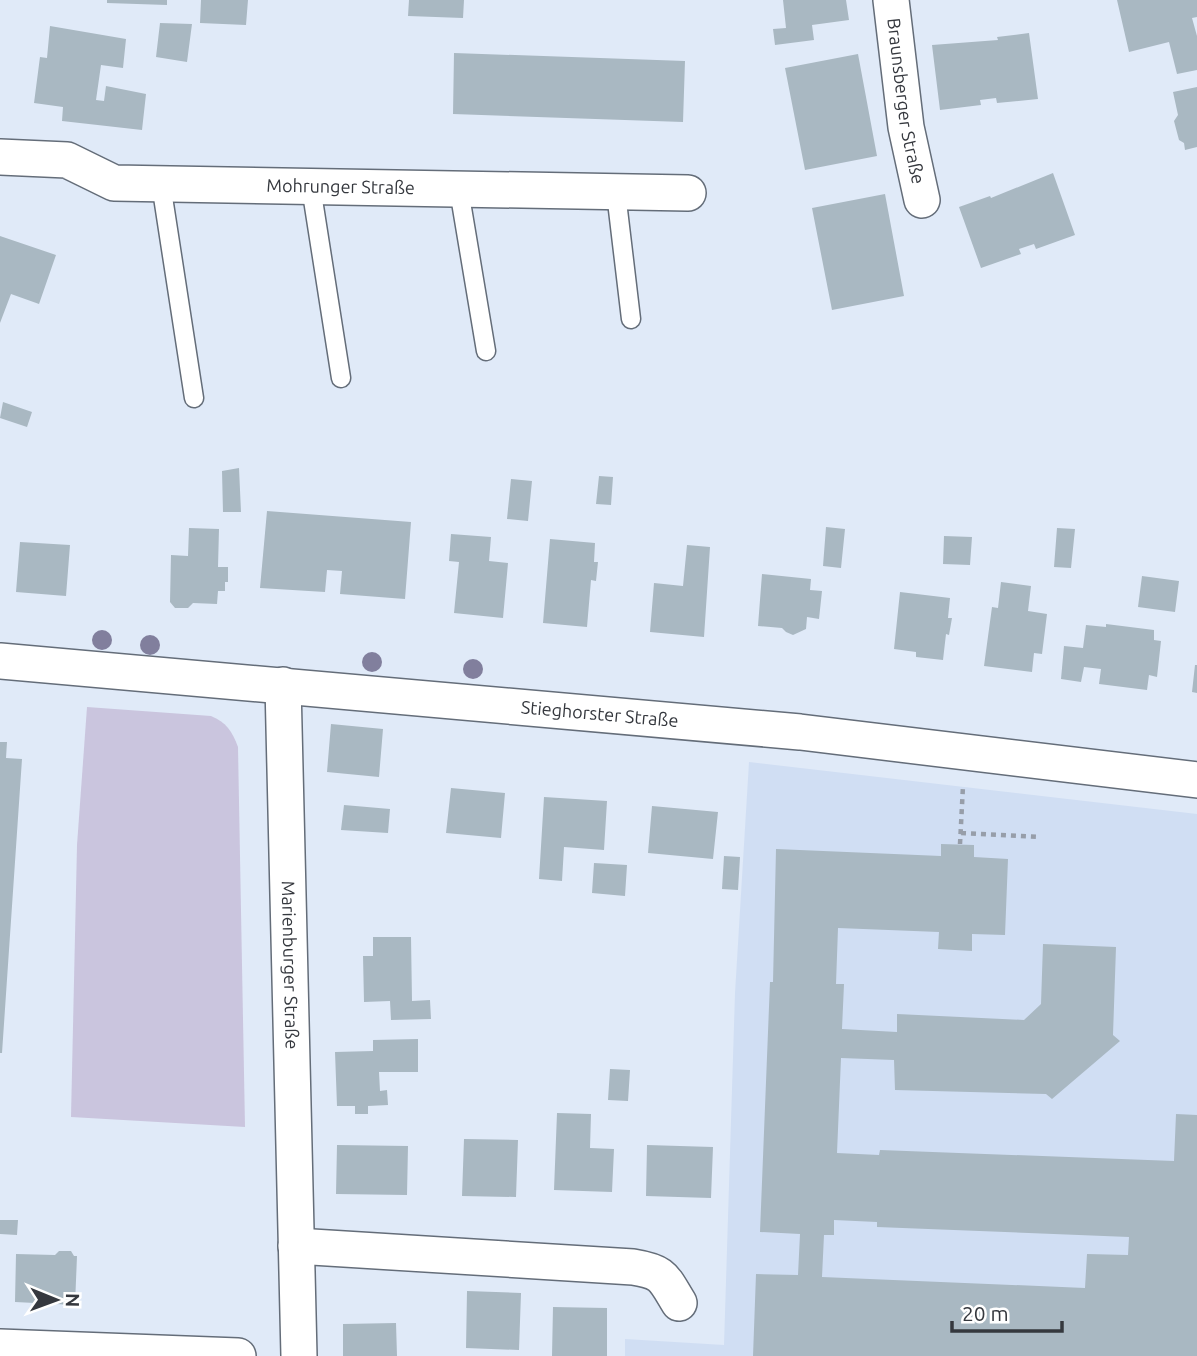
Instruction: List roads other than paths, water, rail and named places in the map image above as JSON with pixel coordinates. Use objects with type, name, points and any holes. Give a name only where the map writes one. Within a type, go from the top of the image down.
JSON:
[{"type":"street","name":"Braunsberger Straße","points":[[891,0],[906,128],[922,200]]},
{"type":"street","name":"Mohrunger Straße","points":[[0,157],[67,160],[114,183],[688,193]]},
{"type":"street","name":"Stieghorster Straße","points":[[0,662],[800,732],[1197,780]]},
{"type":"street","name":"Marienburger Straße","points":[[283,685],[299,1356]]},
{"type":"street","points":[[296,1246],[633,1267],[651,1270],[663,1276],[679,1303]]},
{"type":"street","points":[[0,1347],[239,1356]]},
{"type":"lane","points":[[161,184],[194,398]]},
{"type":"lane","points":[[311,187],[341,377]]},
{"type":"lane","points":[[459,190],[486,351]]},
{"type":"lane","points":[[616,193],[631,319]]}]
